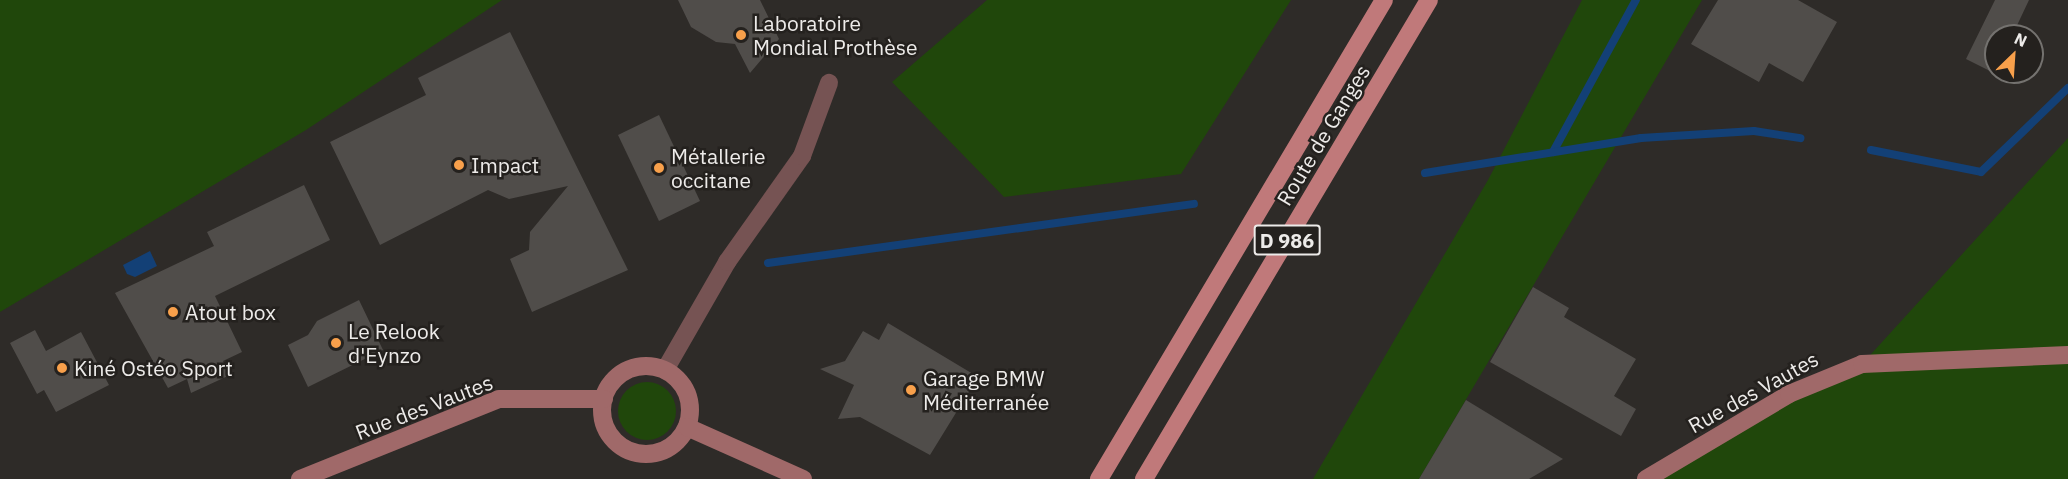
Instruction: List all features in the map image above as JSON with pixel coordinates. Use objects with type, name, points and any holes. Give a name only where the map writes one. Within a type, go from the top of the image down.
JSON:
[{"type":"main road","name":"Route de Ganges","points":[[1099,479],[1384,0]]},
{"type":"main road","name":"Route de Ganges","points":[[1144,479],[1430,0]]},
{"type":"street","points":[[665,370],[727,262],[802,156],[829,83]]},
{"type":"street","name":"Rue des Vautes","points":[[1646,479],[1790,394],[1862,364],[2068,355]]},
{"type":"street","points":[[633,368],[665,370],[685,388],[687,427],[665,450],[632,452],[608,431],[604,399],[614,380],[633,368]]},
{"type":"street","name":"Rue des Vautes","points":[[300,479],[499,399],[604,399]]},
{"type":"street","points":[[687,427],[803,479]]},
{"type":"green space","points":[[0,0],[502,0],[306,130],[0,312]]},
{"type":"green space","points":[[987,0],[1291,0],[1181,174],[1004,197],[892,82]]},
{"type":"green space","points":[[1582,0],[1702,0],[1419,479],[1313,479],[1488,180]]},
{"type":"green space","points":[[2068,138],[2068,479],[1646,479],[1862,364]]},
{"type":"green space","points":[[641,382],[653,382],[668,390],[676,405],[676,417],[668,432],[653,440],[641,440],[626,432],[618,417],[618,405],[626,390]]},
{"type":"water","points":[[150,251],[157,266],[135,277],[127,274],[123,265]]},
{"type":"building","name":"Laboratoire Mondial Prothèse","points":[[678,0],[760,0],[779,39],[750,73],[735,44],[716,42],[691,27]]},
{"type":"building","points":[[1718,0],[1798,0],[1837,22],[1803,82],[1769,63],[1759,82],[1691,44]]},
{"type":"building","points":[[1995,0],[2029,0],[2018,24],[1984,24],[1984,68],[1966,59]]},
{"type":"building","name":"Impact","points":[[510,32],[628,270],[532,312],[510,259],[529,250],[530,232],[568,186],[509,199],[488,190],[380,245],[330,142],[426,95],[418,78]]},
{"type":"building","name":"Métallerie occitane","points":[[659,115],[700,201],[659,221],[618,135]]},
{"type":"building","points":[[304,185],[330,240],[215,296],[242,352],[223,361],[230,375],[191,393],[187,379],[168,388],[115,293],[214,246],[207,232]]},
{"type":"building","points":[[1533,287],[1569,308],[1564,317],[1636,359],[1614,396],[1636,409],[1621,436],[1490,362]]},
{"type":"building","name":"Le Relook d'Eynzo","points":[[359,300],[383,350],[308,387],[288,345],[308,335],[317,321]]},
{"type":"building","name":"Garage BMW Méditerranée","points":[[888,323],[978,377],[930,455],[860,417],[838,419],[854,385],[820,369],[845,361],[863,331],[879,340]]},
{"type":"building","name":"Kiné Ostéo Sport","points":[[35,330],[46,351],[81,332],[109,385],[56,412],[44,390],[37,394],[10,343]]},
{"type":"building","points":[[1466,400],[1563,459],[1529,479],[1419,479]]},
{"type":"waterway","points":[[1553,152],[1636,0]]},
{"type":"waterway","points":[[1871,150],[1981,172],[2068,88]]},
{"type":"waterway","points":[[1425,173],[1641,138],[1754,131],[1800,138]]},
{"type":"waterway","points":[[768,263],[1194,204]]},
{"type":"place","name":"Laboratoire Mondial Prothèse","points":[[741,35]]},
{"type":"place","name":"Impact","points":[[459,165]]},
{"type":"place","name":"Métallerie occitane","points":[[659,168]]},
{"type":"place","name":"Atout box","points":[[173,312]]},
{"type":"place","name":"Le Relook d'Eynzo","points":[[336,343]]},
{"type":"place","name":"Kiné Ostéo Sport","points":[[62,368]]},
{"type":"place","name":"Garage BMW Méditerranée","points":[[911,390]]}]
